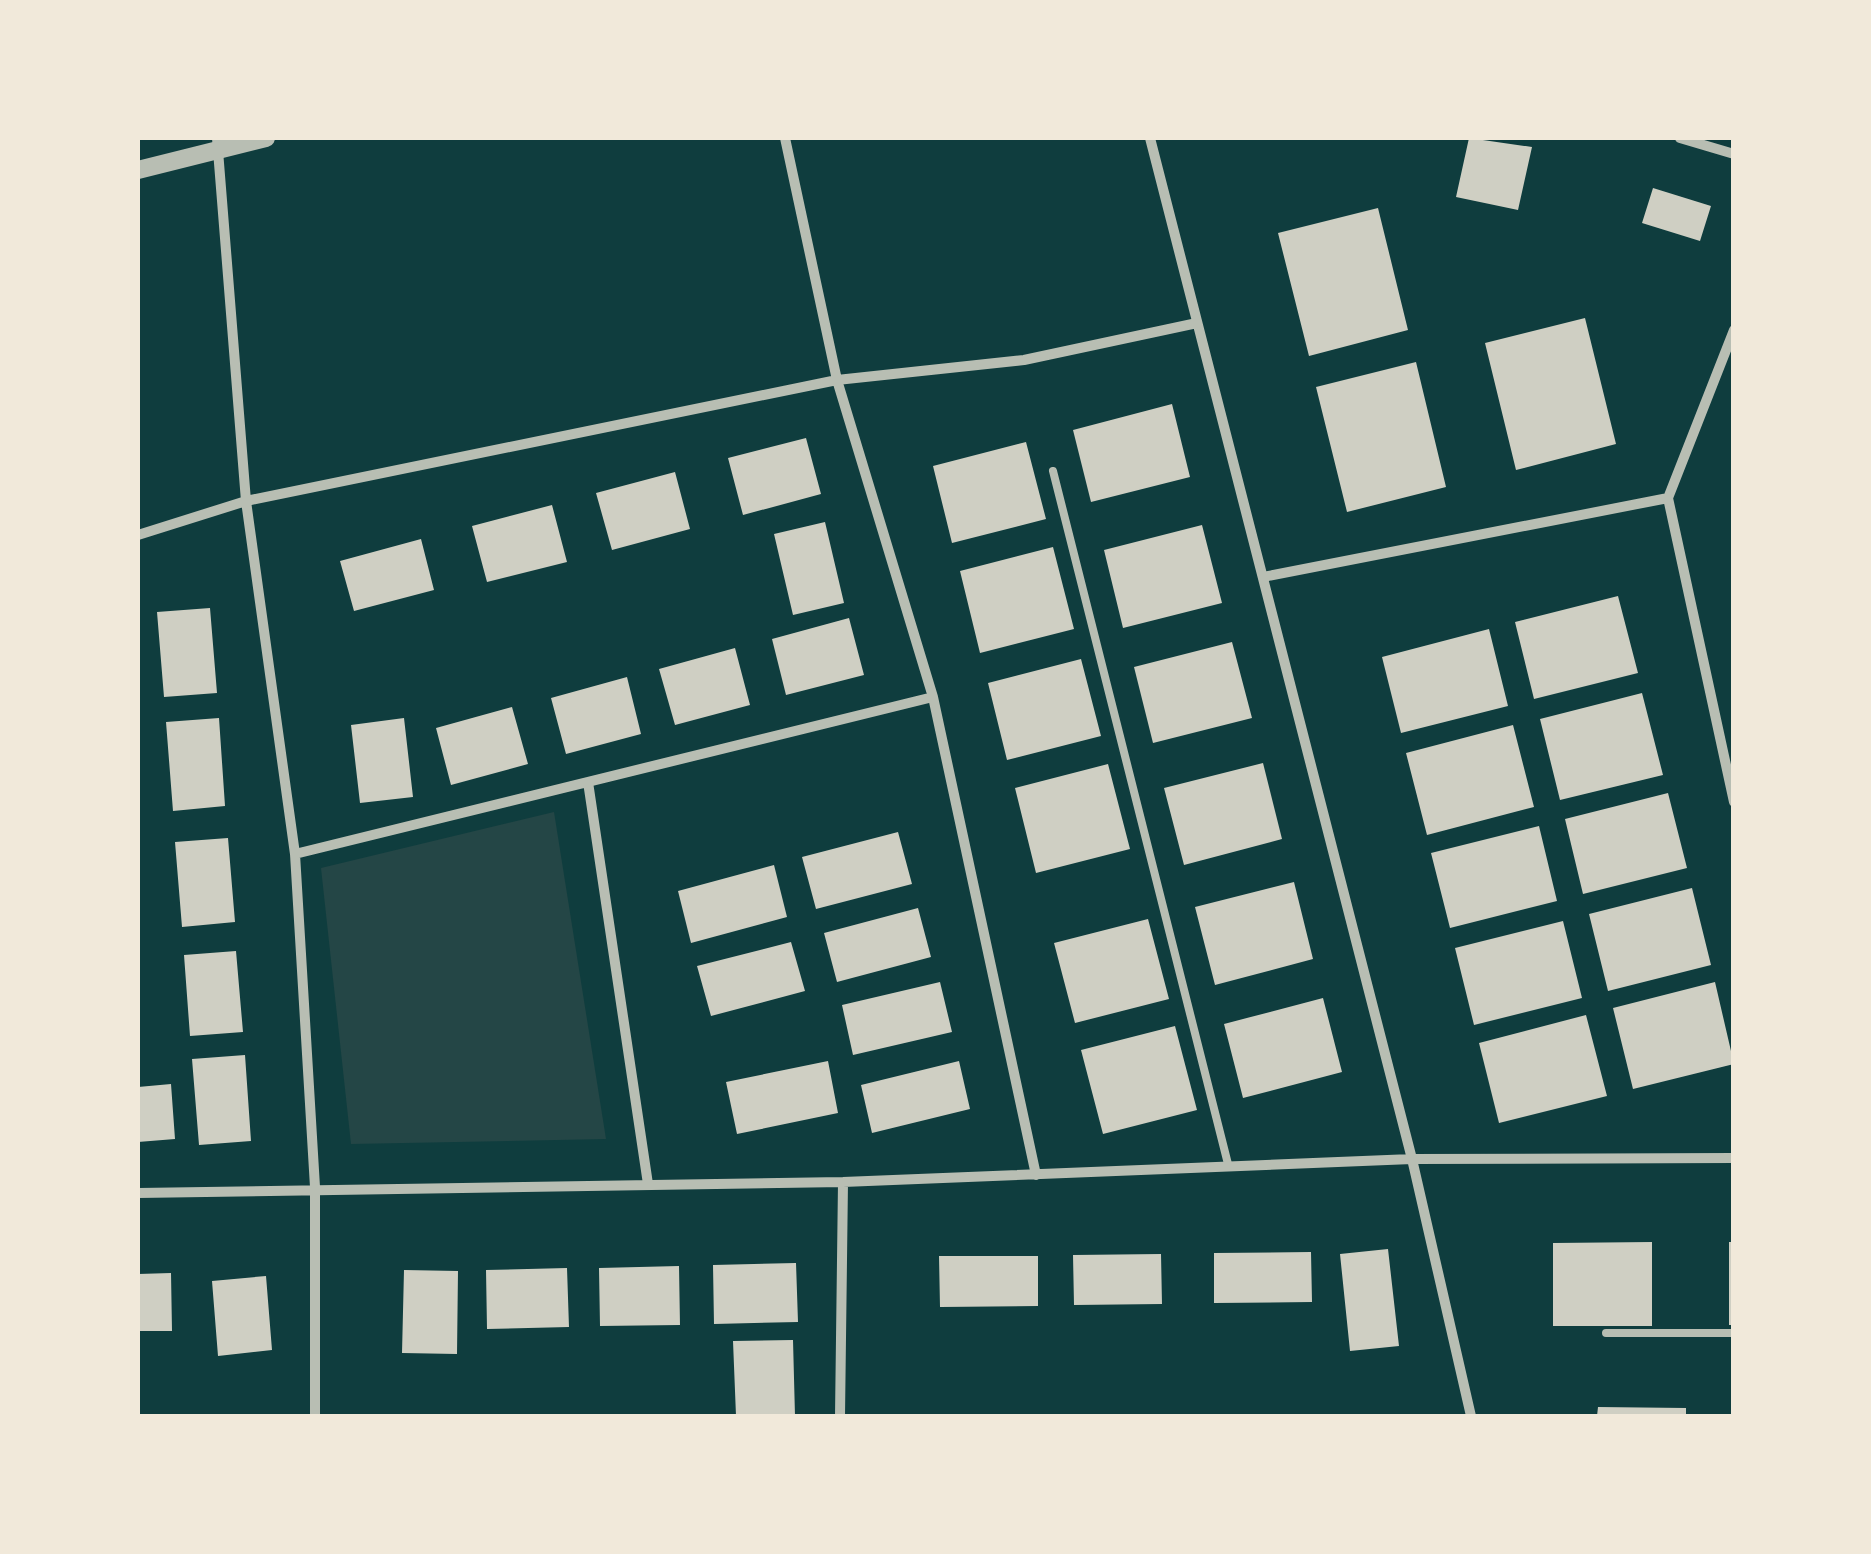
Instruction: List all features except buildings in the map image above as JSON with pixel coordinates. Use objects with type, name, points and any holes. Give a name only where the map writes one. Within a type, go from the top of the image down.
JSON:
[{"type":"street","points":[[138,170],[218,143],[266,138]]},
{"type":"street","points":[[785,138],[837,380],[932,697],[1036,1175]]},
{"type":"street","points":[[1150,138],[1412,1159],[1471,1416]]},
{"type":"street","points":[[1680,138],[1734,154]]},
{"type":"street","points":[[218,143],[246,501],[295,854],[316,1187],[316,1416]]},
{"type":"street","points":[[138,536],[246,501],[837,380],[1024,360],[1197,323]]},
{"type":"street","points":[[1733,795],[1668,498],[1734,330]]},
{"type":"street","points":[[1262,577],[1668,498]]},
{"type":"street","points":[[295,854],[932,697]]},
{"type":"street","points":[[588,782],[648,1184]]},
{"type":"street","points":[[138,1193],[316,1187],[843,1182],[1412,1159],[1734,1158]]},
{"type":"street","points":[[840,1416],[843,1182]]},
{"type":"lane","points":[[1053,472],[1228,1164]]},
{"type":"lane","points":[[1606,1333],[1734,1333]]},
{"type":"shaded area","points":[[554,812],[606,1139],[351,1144],[321,868]]}]
